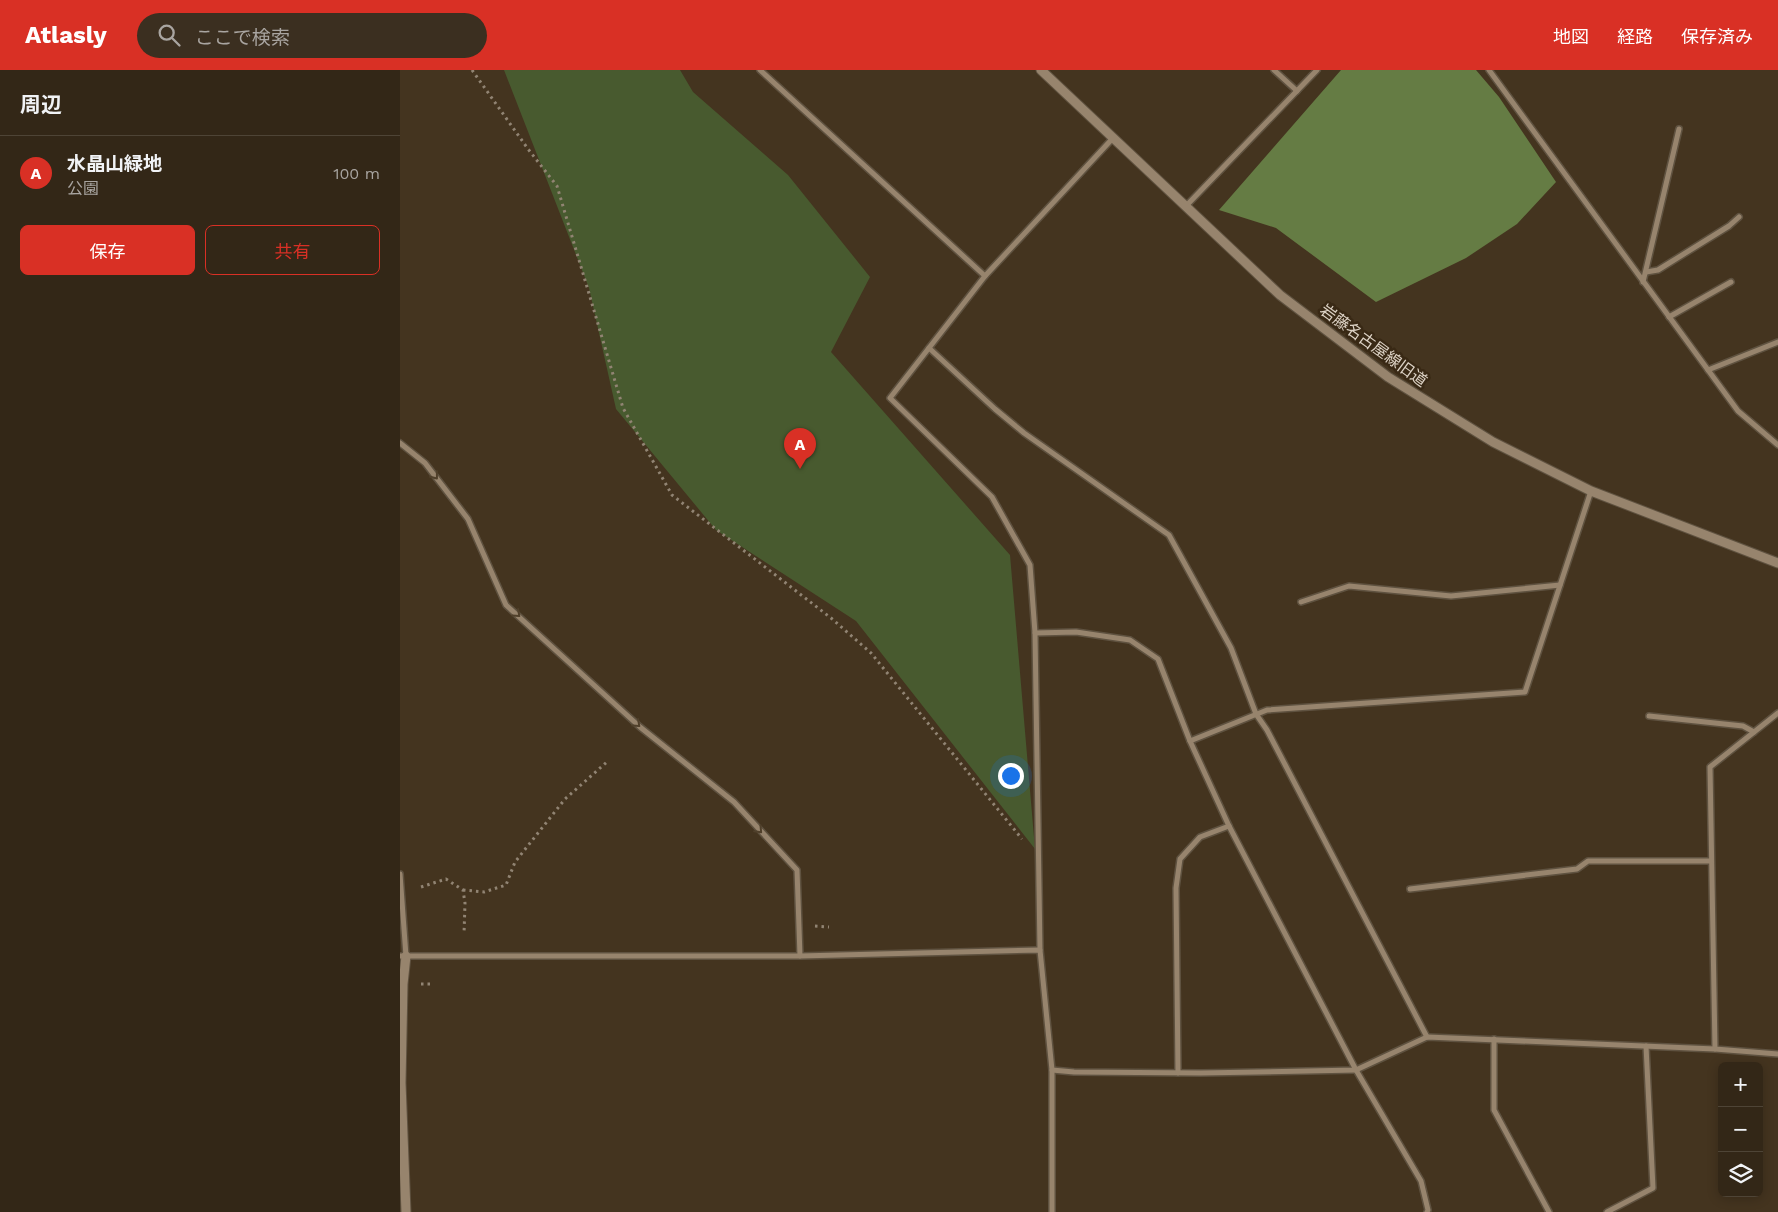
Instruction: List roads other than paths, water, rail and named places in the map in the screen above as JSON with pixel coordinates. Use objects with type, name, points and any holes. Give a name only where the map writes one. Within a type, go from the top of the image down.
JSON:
[{"type":"street","points":[[760,70],[985,276]]},
{"type":"street","name":"岩藤名古屋線旧道","points":[[1041,70],[1280,294],[1388,377],[1493,442],[1591,491],[1778,563]]},
{"type":"street","points":[[1274,70],[1297,91]]},
{"type":"street","points":[[1186,206],[1317,70]]},
{"type":"street","points":[[1489,70],[1738,411],[1778,445]]},
{"type":"street","points":[[1643,282],[1679,129]]},
{"type":"street","points":[[1052,1212],[1052,1070],[1040,950],[1035,633],[1030,566],[992,497],[890,398],[985,276],[1113,138]]},
{"type":"street","points":[[1646,272],[1658,270],[1729,226],[1739,217]]},
{"type":"street","points":[[1669,317],[1731,282]]},
{"type":"street","points":[[1708,370],[1778,342]]},
{"type":"street","points":[[929,348],[1024,433],[1168,534],[1231,648],[1256,714],[1267,730],[1427,1037]]},
{"type":"street","points":[[400,442],[425,463],[468,519],[506,605],[640,727],[734,802],[796,870],[800,956]]},
{"type":"street","points":[[1190,741],[1268,710],[1525,692],[1591,491]]},
{"type":"street","points":[[1301,602],[1349,586],[1451,596],[1560,585]]},
{"type":"street","points":[[1035,633],[1076,632],[1130,640],[1158,659],[1190,741],[1229,826],[1356,1070],[1421,1180],[1427,1212]]},
{"type":"street","points":[[1715,1049],[1710,767],[1778,713]]},
{"type":"street","points":[[1649,716],[1743,726],[1754,732]]},
{"type":"street","points":[[1178,1073],[1176,888],[1180,859],[1200,837],[1229,826]]},
{"type":"street","points":[[1410,889],[1576,869],[1588,861],[1711,861]]},
{"type":"street","points":[[400,874],[403,956],[400,1083],[406,1212]]},
{"type":"street","points":[[403,956],[800,956],[1040,950]]},
{"type":"street","points":[[1052,1070],[1178,1073],[1356,1070],[1427,1037],[1715,1049],[1778,1054]]},
{"type":"street","points":[[1494,1040],[1494,1110],[1549,1212]]},
{"type":"street","points":[[1607,1212],[1652,1188],[1646,1046]]},
{"type":"place","name":"水晶山緑地","points":[[800,469]]}]
